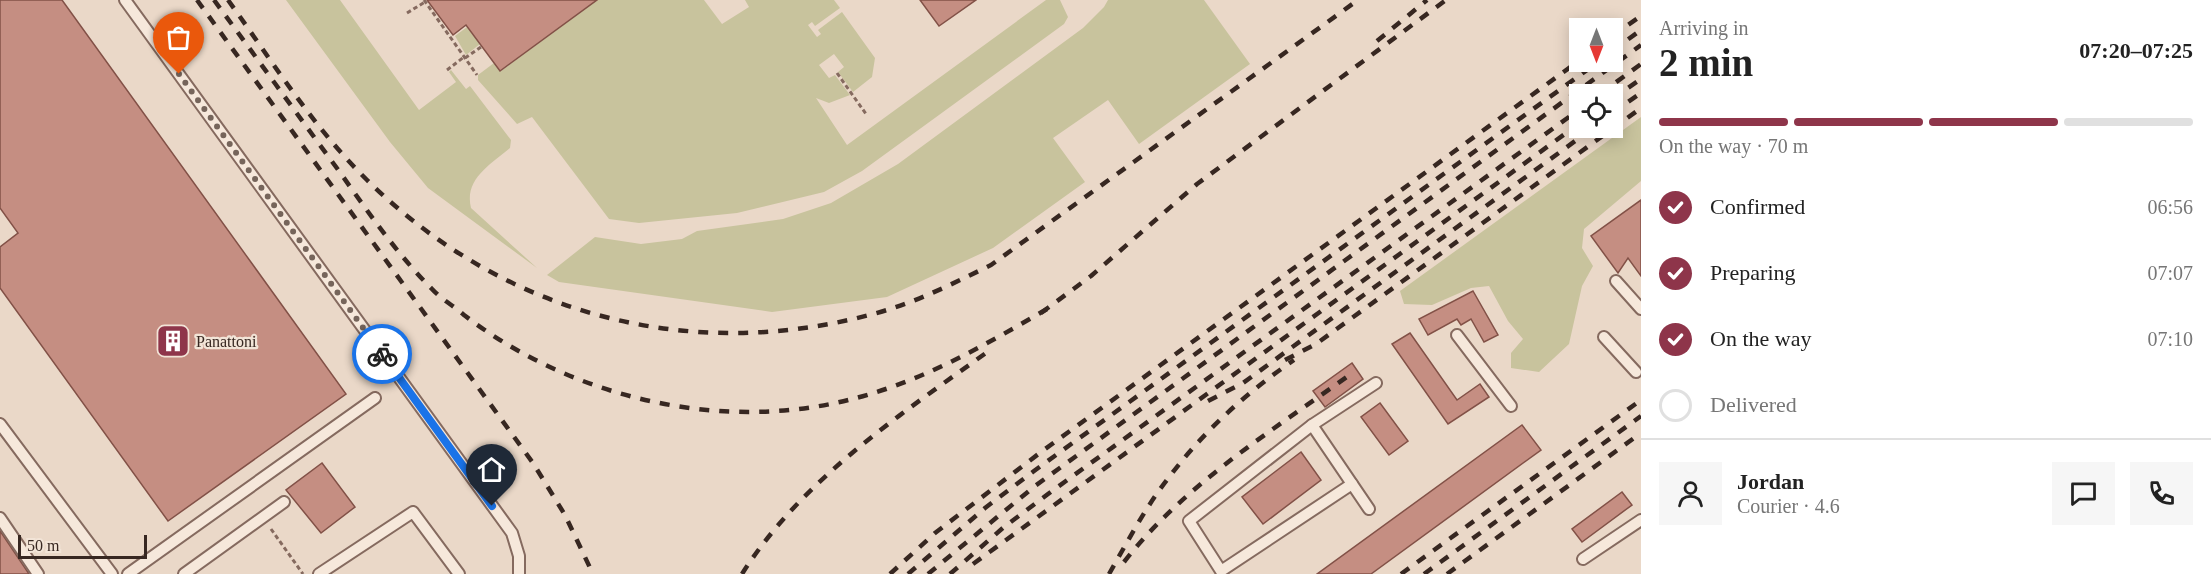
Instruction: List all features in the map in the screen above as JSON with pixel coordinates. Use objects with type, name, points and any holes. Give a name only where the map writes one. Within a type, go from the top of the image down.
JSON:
[{"type":"lane","points":[[125,0],[512,533],[519,556],[519,574]]},
{"type":"lane","points":[[1616,281],[1641,309]]},
{"type":"lane","points":[[1457,335],[1511,406]]},
{"type":"lane","points":[[1604,337],[1636,372]]},
{"type":"lane","points":[[1352,484],[1216,572],[1189,521],[1312,425],[1376,383]]},
{"type":"lane","points":[[128,574],[375,398]]},
{"type":"lane","points":[[0,424],[112,574]]},
{"type":"lane","points":[[1312,425],[1370,509]]},
{"type":"lane","points":[[184,574],[284,502]]},
{"type":"lane","points":[[319,574],[413,512],[459,574]]},
{"type":"lane","points":[[0,518],[38,574]]},
{"type":"lane","points":[[1583,559],[1641,520]]},
{"type":"path","points":[[407,13],[424,1],[477,75]]},
{"type":"path","points":[[447,70],[481,47]]},
{"type":"path","points":[[837,73],[866,114]]},
{"type":"path","points":[[262,518],[303,574]]},
{"type":"shaded area","points":[[286,0],[340,0],[419,110],[456,82],[449,72],[451,70],[466,89],[470,86],[511,140],[510,148],[487,167],[475,181],[471,189],[471,208],[537,268],[428,188],[390,142]]},
{"type":"shaded area","points":[[597,0],[704,0],[722,24],[749,7],[745,0],[834,0],[840,8],[815,26],[812,22],[808,25],[817,37],[821,34],[818,30],[842,12],[875,58],[872,77],[853,92],[838,72],[844,67],[834,54],[819,65],[829,78],[835,75],[850,95],[829,103],[816,98],[847,145],[1046,0],[1060,0],[1068,17],[1064,24],[862,171],[824,192],[737,213],[639,223],[609,219],[532,117],[517,124],[478,80],[478,75],[494,63],[501,71]]},
{"type":"shaded area","points":[[1108,0],[1204,0],[1250,64],[1139,144],[1108,100],[1053,138],[1085,182],[993,248],[887,297],[772,312],[559,282],[547,275],[595,237],[641,244],[682,239],[697,231],[783,219],[831,203],[898,164],[1083,28]]},
{"type":"shaded area","points":[[467,27],[480,44],[466,55],[455,36]]},
{"type":"shaded area","points":[[1641,117],[1641,181],[1584,229],[1582,248],[1593,266],[1582,286],[1569,344],[1539,372],[1511,368],[1511,353],[1523,339],[1508,321],[1489,286],[1471,288],[1432,305],[1404,304],[1400,291],[1612,138],[1623,138],[1623,130]]},
{"type":"building","name":"Panattoni","points":[[0,0],[62,0],[346,394],[168,521],[0,288],[0,247],[18,233],[0,208]]},
{"type":"building","points":[[427,0],[597,0],[500,71],[466,25],[453,35]]},
{"type":"building","points":[[920,0],[976,0],[939,26]]},
{"type":"building","points":[[1641,200],[1641,276],[1628,258],[1618,273],[1591,236]]},
{"type":"building","points":[[1473,291],[1498,335],[1484,342],[1471,319],[1461,325],[1457,319],[1428,335],[1419,319]]},
{"type":"building","points":[[1410,333],[1457,400],[1480,384],[1489,397],[1448,424],[1392,344]]},
{"type":"building","points":[[1352,363],[1363,379],[1325,407],[1313,391]]},
{"type":"building","points":[[1380,403],[1408,441],[1389,455],[1361,417]]},
{"type":"building","points":[[1522,425],[1541,450],[1371,574],[1317,574]]},
{"type":"building","points":[[1301,452],[1321,480],[1263,524],[1242,497]]},
{"type":"building","points":[[322,463],[355,507],[321,533],[286,490]]},
{"type":"building","points":[[1622,492],[1632,505],[1582,542],[1572,529]]},
{"type":"building","points":[[0,531],[29,574],[0,574]]},
{"type":"railway","points":[[197,0],[533,463],[565,515],[593,574]]},
{"type":"railway","points":[[214,0],[383,232],[436,293],[506,344],[552,368],[600,387],[651,401],[702,409],[754,412],[805,408],[856,398],[906,382],[978,348],[1047,309]]},
{"type":"railway","points":[[228,0],[294,93],[347,160],[420,226],[477,264],[538,294],[602,316],[667,329],[735,333],[804,328],[889,310],[919,299],[991,265],[1358,0]]},
{"type":"railway","points":[[1377,41],[1427,0]]},
{"type":"railway","points":[[1041,313],[1091,276],[1197,184],[1446,0]]},
{"type":"railway","points":[[1623,28],[1641,16]]},
{"type":"railway","points":[[1623,43],[1641,30]]},
{"type":"railway","points":[[928,574],[1035,486],[1641,45]]},
{"type":"railway","points":[[1614,84],[1641,64]]},
{"type":"railway","points":[[890,574],[935,533],[1041,452],[1569,68]]},
{"type":"railway","points":[[908,574],[985,508],[1034,471],[1584,72]]},
{"type":"railway","points":[[1623,91],[1641,79]]},
{"type":"railway","points":[[1623,105],[1641,93]]},
{"type":"railway","points":[[1285,360],[1316,344],[1641,108]]},
{"type":"railway","points":[[950,574],[1004,527],[1048,494],[1569,117]]},
{"type":"railway","points":[[973,564],[1569,131]]},
{"type":"railway","points":[[1208,401],[1243,383],[1579,138]]},
{"type":"railway","points":[[742,574],[793,508],[823,479],[888,424],[990,350]]},
{"type":"railway","points":[[1109,574],[1153,499],[1183,459],[1227,413],[1294,360]]},
{"type":"railway","points":[[1124,562],[1173,508],[1200,484],[1348,376]]},
{"type":"railway","points":[[1401,574],[1641,400]]},
{"type":"railway","points":[[1424,574],[1641,416]]},
{"type":"railway","points":[[1447,574],[1641,433]]},
{"type":"way so far","points":[[179,74],[382,354]]},
{"type":"place","name":"Panattoni","points":[[173,341]]},
{"type":"route","points":[[382,354],[492,506]]}]
